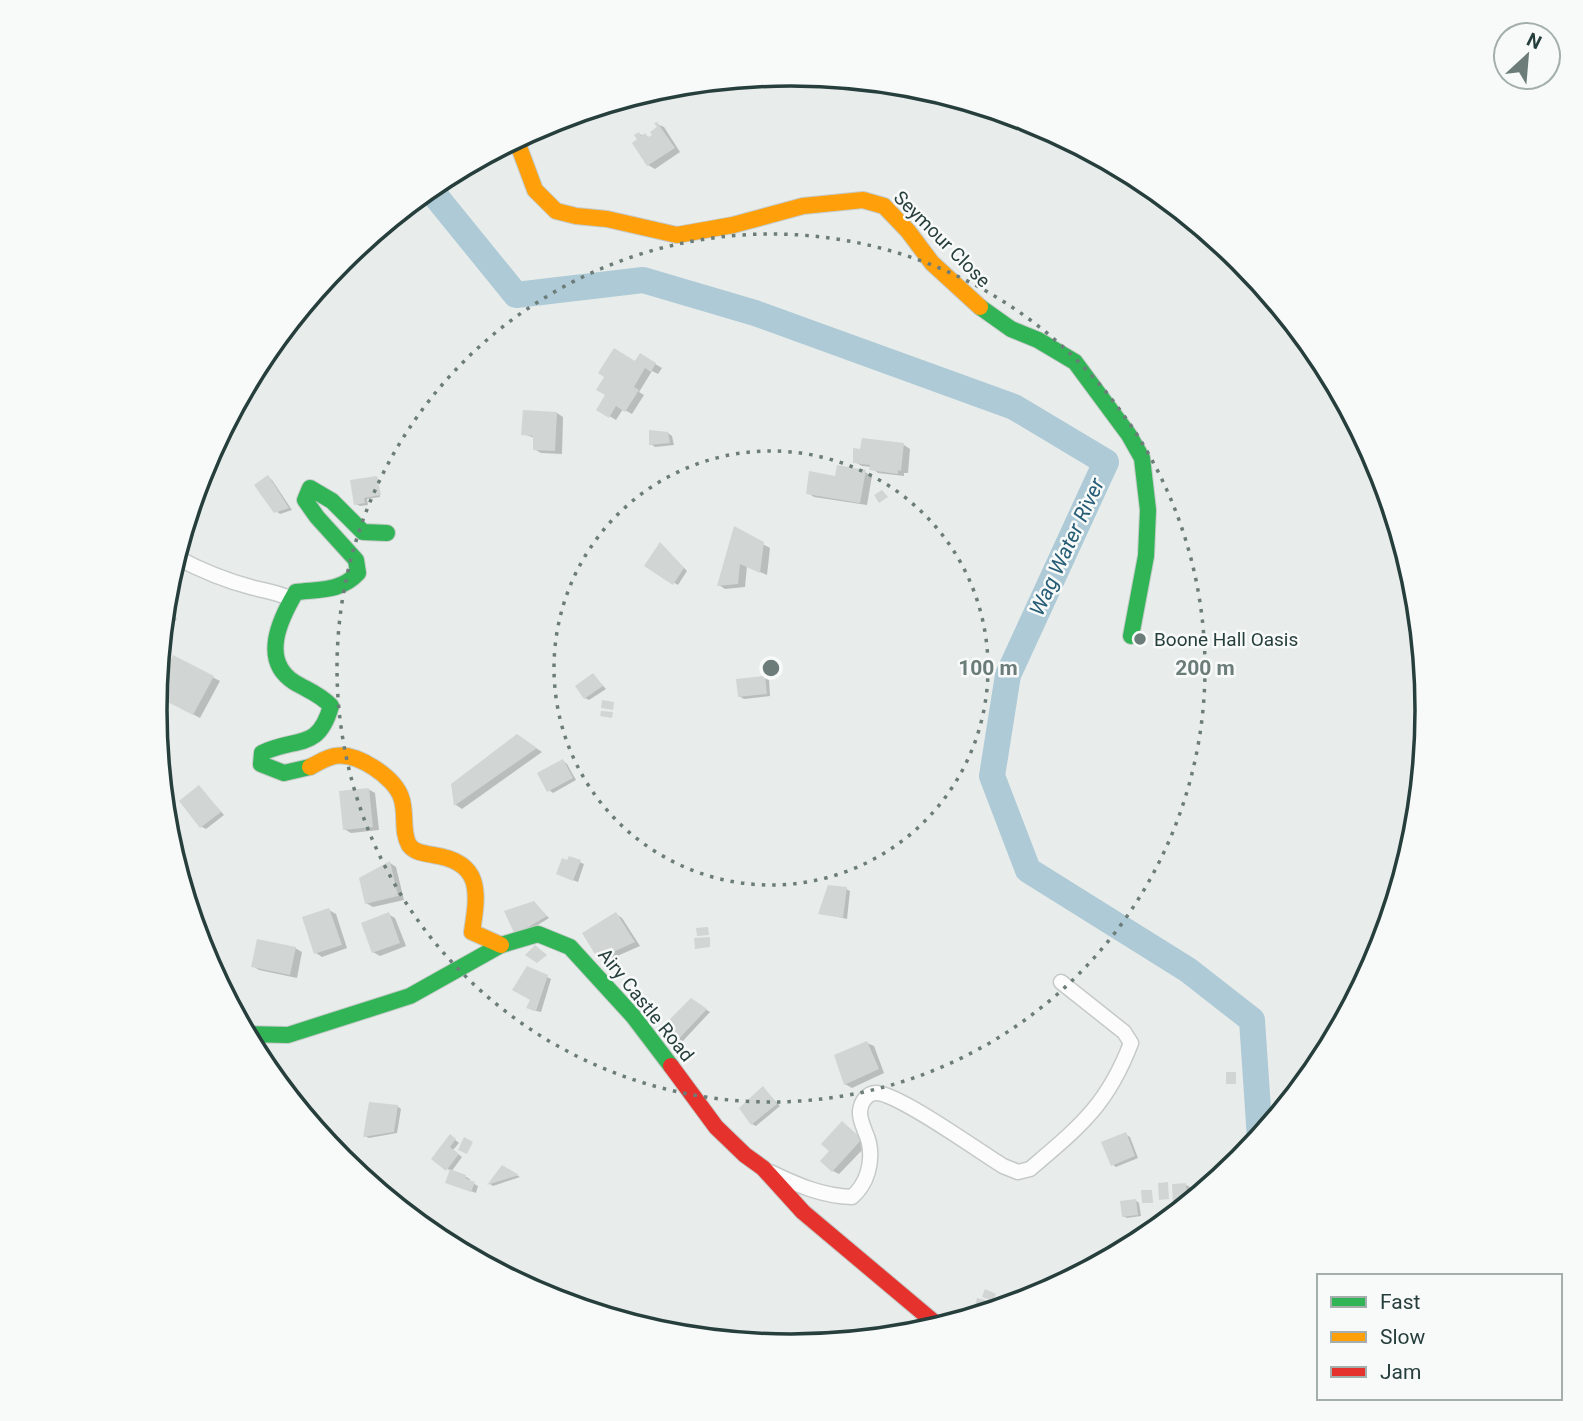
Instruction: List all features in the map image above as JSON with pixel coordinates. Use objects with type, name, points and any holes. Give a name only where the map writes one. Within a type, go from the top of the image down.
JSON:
[{"type":"street","name":"Seymour Close","points":[[519,148],[535,190],[556,211],[677,235],[733,225],[803,206],[863,200],[884,206],[908,231],[932,263],[973,302],[1011,329],[1038,340],[1074,362],[1129,435],[1142,458],[1148,510],[1146,556],[1131,636]]},
{"type":"street","points":[[387,533],[363,532],[335,503],[321,492],[310,488],[306,500],[317,517],[356,560],[358,573],[349,584],[336,589],[296,592],[279,623],[276,663],[286,677],[324,696],[331,706],[327,726],[313,738],[274,746],[262,753],[261,764],[287,775],[337,756],[371,766],[388,778],[401,795],[408,844],[416,851],[459,861],[470,868],[475,879],[476,904],[472,932],[501,945]]},
{"type":"street","points":[[185,561],[217,576],[277,592],[292,599]]},
{"type":"street","name":"Airy Castle Road","points":[[257,1034],[288,1035],[410,996],[501,945],[538,934],[570,947],[633,1016],[716,1127],[763,1168],[803,1212],[930,1319]]},
{"type":"street","points":[[763,1168],[806,1188],[835,1196],[852,1197],[861,1189],[869,1172],[869,1145],[860,1111],[864,1098],[871,1093],[883,1093],[902,1102],[1003,1166],[1018,1172],[1030,1169],[1092,1114],[1111,1088],[1131,1043],[1124,1031],[1060,982]]},
{"type":"building","points":[[657,122],[675,148],[647,166],[632,143],[637,139],[634,135],[639,132],[641,136],[645,133],[648,137],[652,135],[650,132],[657,127],[654,123]]},
{"type":"building","points":[[614,348],[635,361],[640,353],[656,363],[651,372],[645,368],[634,387],[639,390],[625,412],[616,406],[609,418],[596,410],[605,395],[596,390],[604,377],[598,373]]},
{"type":"building","points":[[523,410],[557,412],[555,451],[533,450],[533,436],[521,435]]},
{"type":"building","points":[[649,430],[668,432],[670,443],[649,445]]},
{"type":"building","points":[[862,438],[904,443],[901,471],[898,470],[898,474],[869,470],[870,465],[853,463],[853,448],[860,449]]},
{"type":"building","points":[[837,465],[866,470],[860,503],[806,494],[809,471],[835,476]]},
{"type":"building","points":[[268,475],[289,508],[274,513],[254,485]]},
{"type":"building","points":[[377,476],[381,495],[364,498],[365,503],[354,505],[350,480]]},
{"type":"building","points":[[882,490],[888,497],[879,503],[874,495]]},
{"type":"building","points":[[734,526],[764,542],[760,573],[740,564],[738,584],[717,586]]},
{"type":"building","points":[[660,542],[684,568],[673,585],[644,566]]},
{"type":"building","points":[[173,655],[214,676],[193,715],[167,702],[169,663]]},
{"type":"building","points":[[593,673],[603,686],[584,699],[575,686]]},
{"type":"building","points":[[765,676],[767,694],[738,697],[736,679]]},
{"type":"building","points":[[602,700],[614,702],[613,710],[601,708]]},
{"type":"building","points":[[601,711],[613,712],[612,718],[600,716]]},
{"type":"building","points":[[517,734],[537,748],[454,806],[451,784]]},
{"type":"building","points":[[563,759],[573,778],[547,792],[537,773]]},
{"type":"building","points":[[199,785],[221,812],[200,828],[179,801]]},
{"type":"building","points":[[369,788],[373,827],[343,830],[339,791]]},
{"type":"building","points":[[569,856],[581,860],[573,881],[556,874],[562,858],[567,860]]},
{"type":"building","points":[[390,861],[398,896],[365,904],[359,878]]},
{"type":"building","points":[[828,885],[847,887],[843,918],[818,914]]},
{"type":"building","points":[[534,901],[547,916],[515,935],[504,911]]},
{"type":"building","points":[[329,908],[342,945],[314,954],[302,917]]},
{"type":"building","points":[[389,912],[400,943],[372,953],[361,923]]},
{"type":"building","points":[[616,912],[635,942],[598,959],[582,933]]},
{"type":"building","points":[[708,927],[709,935],[697,936],[696,928]]},
{"type":"building","points":[[710,937],[710,947],[695,949],[694,938]]},
{"type":"building","points":[[257,939],[296,947],[290,975],[251,967]]},
{"type":"building","points":[[535,945],[547,955],[537,963],[525,955]]},
{"type":"building","points":[[527,966],[548,975],[536,1011],[526,1008],[530,1000],[512,990]]},
{"type":"building","points":[[691,998],[707,1009],[676,1042],[660,1029]]},
{"type":"building","points":[[867,1041],[879,1069],[844,1085],[834,1055]]},
{"type":"building","points":[[1226,1072],[1236,1072],[1236,1084],[1226,1084]]},
{"type":"building","points":[[763,1086],[777,1104],[751,1125],[739,1108]]},
{"type":"building","points":[[369,1102],[398,1105],[394,1132],[363,1137]]},
{"type":"building","points":[[842,1121],[862,1139],[832,1172],[820,1161],[829,1151],[821,1144]]},
{"type":"building","points":[[1126,1132],[1135,1156],[1111,1166],[1101,1142]]},
{"type":"building","points":[[450,1134],[456,1139],[450,1147],[459,1154],[446,1171],[431,1159]]},
{"type":"building","points":[[464,1137],[473,1142],[467,1154],[458,1150]]},
{"type":"building","points":[[502,1165],[519,1175],[487,1185]]},
{"type":"building","points":[[450,1169],[475,1182],[471,1192],[445,1183]]},
{"type":"building","points":[[1168,1182],[1169,1199],[1159,1200],[1158,1183]]},
{"type":"building","points":[[1186,1183],[1187,1193],[1175,1204],[1173,1204],[1172,1184]]},
{"type":"building","points":[[1141,1190],[1152,1190],[1153,1203],[1142,1203]]},
{"type":"building","points":[[1136,1199],[1138,1215],[1122,1217],[1120,1201]]},
{"type":"building","points":[[985,1289],[996,1294],[993,1301],[982,1297]]},
{"type":"building","points":[[977,1298],[992,1302],[977,1307],[975,1306]]},
{"type":"waterway","name":"Wag Water River","points":[[437,196],[516,295],[643,280],[755,313],[1014,407],[1106,462],[1008,675],[992,776],[1028,870],[1188,970],[1252,1020],[1259,1124]]},
{"type":"traffic: fast","points":[[980,307],[1011,329],[1038,340],[1075,362],[1129,435],[1142,458],[1148,510],[1146,556],[1131,636]]},
{"type":"traffic: fast","points":[[310,767],[284,773],[261,764],[262,753],[313,737],[326,721],[331,706],[318,695],[294,682],[284,673],[278,662],[276,639],[284,614],[296,592],[337,587],[358,573],[356,560],[305,500],[310,488],[332,501],[363,532],[387,533]]},
{"type":"traffic: fast","points":[[257,1034],[288,1035],[410,996],[501,945],[538,934],[570,947],[633,1016],[671,1066]]},
{"type":"traffic: slow","points":[[519,148],[535,190],[556,211],[677,235],[733,225],[803,206],[863,200],[884,206],[908,231],[932,263],[980,307]]},
{"type":"traffic: slow","points":[[310,767],[335,756],[344,756],[364,762],[383,774],[401,797],[405,834],[409,845],[414,850],[461,864],[469,872],[474,881],[475,892],[472,932],[501,945]]},
{"type":"traffic: jam","points":[[671,1066],[716,1127],[763,1168],[803,1212],[930,1319]]},
{"type":"place","name":"Boone Hall Oasis","points":[[1140,639]]}]
